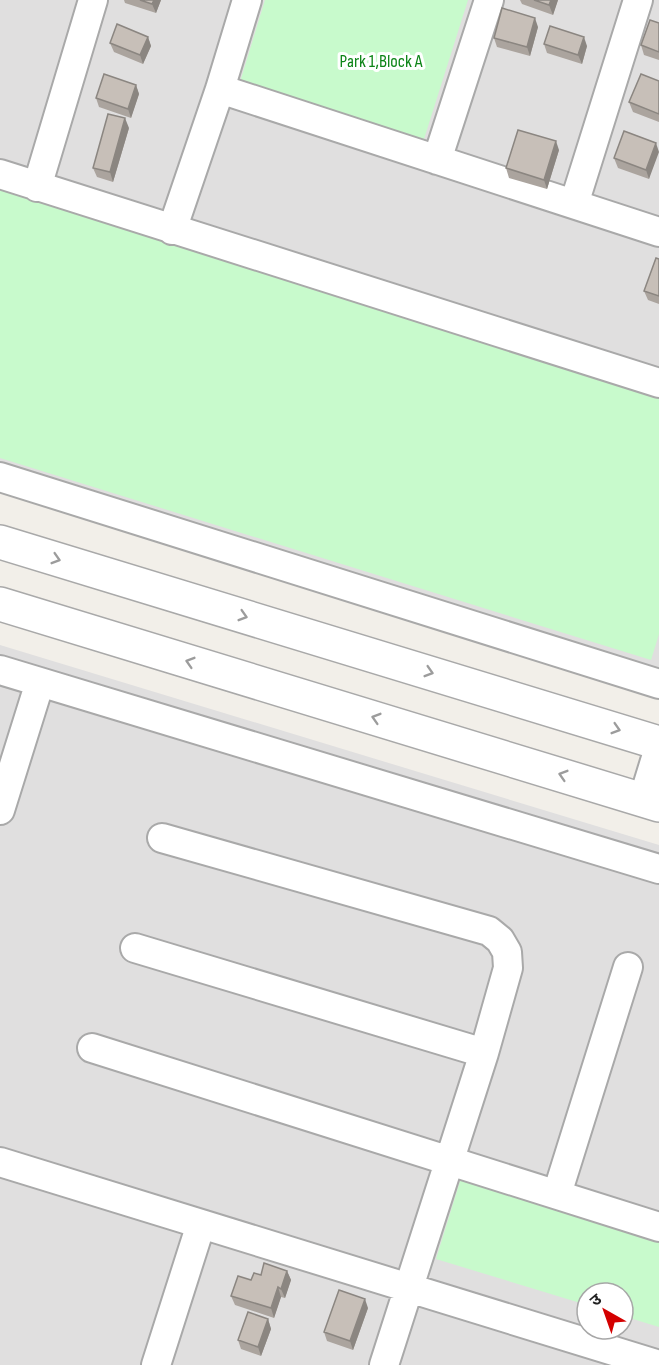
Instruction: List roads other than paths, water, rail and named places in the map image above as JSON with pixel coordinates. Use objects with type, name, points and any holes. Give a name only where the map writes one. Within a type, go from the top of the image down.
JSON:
[{"type":"street","points":[[37,187],[93,0]]},
{"type":"street","points":[[172,230],[220,89],[247,0]]},
{"type":"street","points":[[437,160],[489,0]]},
{"type":"street","points":[[574,204],[638,0]]},
{"type":"street","points":[[220,89],[659,232]]},
{"type":"street","points":[[0,174],[659,383]]},
{"type":"street","points":[[0,477],[659,684]]},
{"type":"street","points":[[0,542],[659,743]]},
{"type":"street","points":[[0,604],[651,802],[659,747]]},
{"type":"street","points":[[0,670],[659,869]]},
{"type":"street","points":[[0,810],[40,682]]},
{"type":"street","points":[[162,838],[489,931],[500,940],[507,952],[508,968],[484,1053],[384,1365]]},
{"type":"street","points":[[135,948],[484,1053]]},
{"type":"street","points":[[557,1194],[628,967]]},
{"type":"street","points":[[92,1048],[659,1227]]},
{"type":"street","points":[[0,1162],[409,1288],[614,1358],[659,1365]]},
{"type":"street","points":[[156,1365],[201,1224]]},
{"type":"park label","name":"Park 1,Block A","points":[[381,61]]}]
